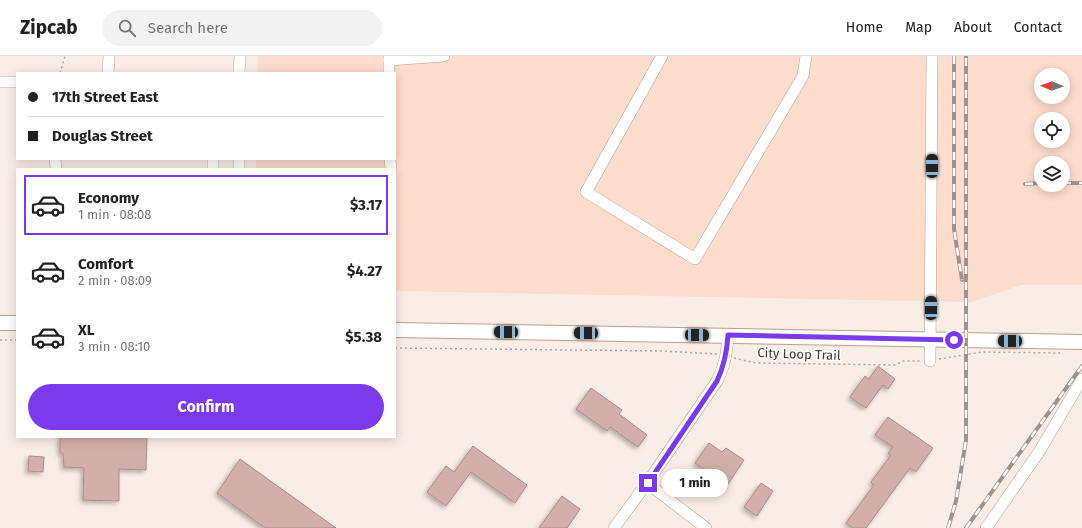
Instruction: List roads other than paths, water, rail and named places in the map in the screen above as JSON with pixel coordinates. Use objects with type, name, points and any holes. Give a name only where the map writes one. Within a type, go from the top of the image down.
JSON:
[{"type":"main road","points":[[0,323],[16,323]]},
{"type":"main road","points":[[396,330],[1082,342]]},
{"type":"street","points":[[108,72],[109,56]]},
{"type":"street","points":[[239,72],[240,56]]},
{"type":"street","points":[[389,72],[389,58],[444,56]]},
{"type":"street","points":[[662,56],[586,192],[695,259],[803,76],[806,56]]},
{"type":"street","points":[[930,361],[932,56]]},
{"type":"street","points":[[614,528],[648,483],[717,381],[723,370],[728,335]]},
{"type":"street","points":[[986,528],[1039,452],[1082,379]]},
{"type":"street","points":[[648,483],[706,528]]},
{"type":"railway","points":[[954,56],[954,229],[962,280]]},
{"type":"railway","points":[[948,528],[956,501],[966,440],[966,56]]},
{"type":"railway","points":[[1025,184],[1034,183]]},
{"type":"railway","points":[[1070,183],[1082,183]]},
{"type":"railway","points":[[966,528],[1082,366]]}]
